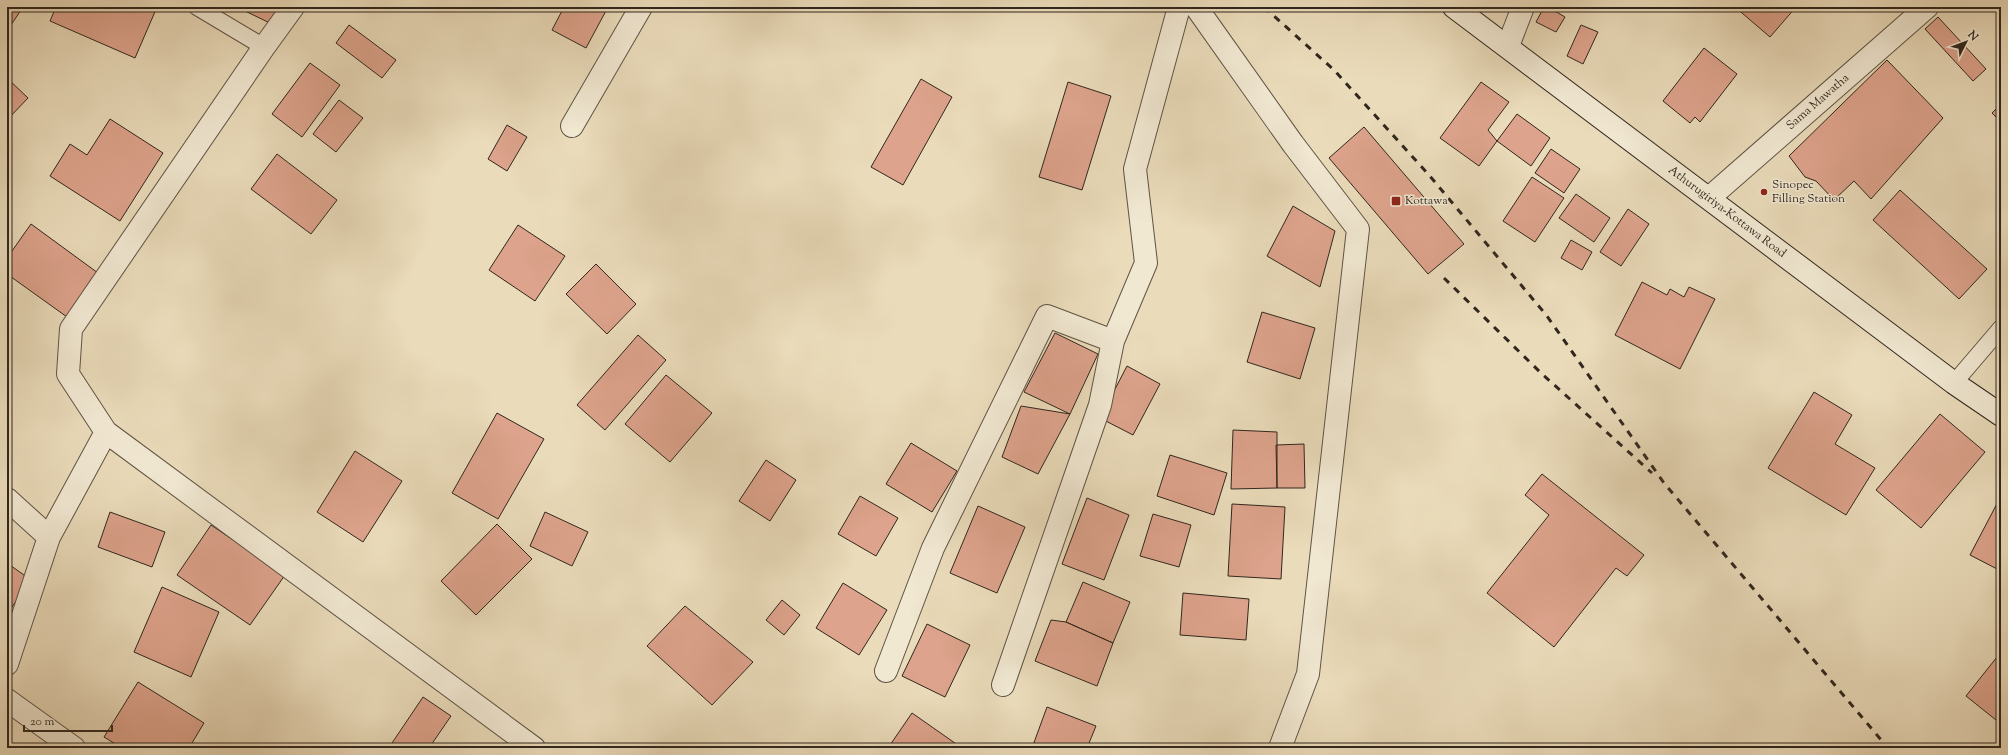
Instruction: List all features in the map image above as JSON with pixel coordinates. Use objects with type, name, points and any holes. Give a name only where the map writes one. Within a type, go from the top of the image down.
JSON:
[{"type":"street","points":[[293,7],[71,329],[68,374],[106,432],[534,748]]},
{"type":"street","points":[[572,126],[641,7]]},
{"type":"street","points":[[1003,685],[1100,404],[1113,342],[1146,263],[1135,169],[1179,7]]},
{"type":"street","points":[[1196,7],[1293,144],[1358,230],[1308,674],[1280,748]]},
{"type":"street","name":"Athurugiriya-Kottawa Road","points":[[1454,7],[1508,46],[1954,383],[2001,415]]},
{"type":"street","points":[[1508,46],[1523,7]]},
{"type":"street","name":"Sama Mawatha","points":[[1709,198],[1927,7]]},
{"type":"street","points":[[886,671],[933,548],[1047,316],[1113,342]]},
{"type":"street","points":[[7,664],[50,537],[106,432]]},
{"type":"street","points":[[7,499],[50,537]]},
{"type":"street","points":[[7,700],[74,748]]},
{"type":"lane","points":[[197,7],[264,47]]},
{"type":"lane","points":[[1954,383],[2001,328]]},
{"type":"building","points":[[7,7],[23,7],[7,31]]},
{"type":"building","points":[[56,7],[157,7],[135,58],[50,21]]},
{"type":"building","points":[[247,7],[282,7],[274,25],[245,11]]},
{"type":"building","points":[[564,7],[608,7],[586,48],[552,30]]},
{"type":"building","points":[[1544,7],[1548,7],[1565,17],[1556,32],[1536,22]]},
{"type":"building","points":[[1735,7],[1796,7],[1770,37]]},
{"type":"building","points":[[1938,17],[1986,69],[1973,81],[1925,29]]},
{"type":"building","points":[[349,25],[396,60],[382,78],[336,43]]},
{"type":"building","points":[[1581,25],[1598,32],[1583,64],[1567,56]]},
{"type":"building","points":[[1704,48],[1737,74],[1700,122],[1695,117],[1690,123],[1663,101]]},
{"type":"building","points":[[1887,60],[1943,118],[1871,199],[1854,181],[1834,200],[1816,181],[1805,177],[1789,156]]},
{"type":"building","points":[[310,63],[340,85],[302,137],[272,114]]},
{"type":"building","points":[[7,78],[28,98],[7,120]]},
{"type":"building","points":[[921,79],[952,97],[903,185],[871,167]]},
{"type":"building","points":[[1068,82],[1111,96],[1082,190],[1039,177]]},
{"type":"building","points":[[1481,82],[1509,102],[1488,130],[1497,141],[1479,166],[1440,138]]},
{"type":"building","points":[[339,100],[363,118],[336,152],[313,134]]},
{"type":"building","points":[[2001,104],[2001,122],[1992,113]]},
{"type":"building","points":[[1517,114],[1550,138],[1531,166],[1497,141]]},
{"type":"building","points":[[110,119],[163,153],[120,221],[50,176],[70,144],[87,155]]},
{"type":"building","points":[[507,125],[527,137],[507,171],[488,159]]},
{"type":"building","name":"Kottawa","points":[[1364,127],[1464,244],[1428,274],[1329,158]]},
{"type":"building","points":[[1551,149],[1580,169],[1564,193],[1535,173]]},
{"type":"building","points":[[277,154],[337,200],[311,234],[251,189]]},
{"type":"building","points":[[1532,177],[1564,198],[1535,242],[1503,221]]},
{"type":"building","points":[[1900,190],[1987,269],[1959,299],[1873,220]]},
{"type":"building","points":[[1576,194],[1610,218],[1594,242],[1559,218]]},
{"type":"building","points":[[1293,206],[1335,231],[1320,287],[1267,256]]},
{"type":"building","points":[[1628,209],[1649,224],[1621,266],[1600,252]]},
{"type":"building","points":[[31,224],[98,273],[67,317],[7,274],[7,258]]},
{"type":"building","points":[[518,225],[565,256],[535,301],[489,270]]},
{"type":"building","points":[[1571,240],[1592,252],[1582,270],[1561,258]]},
{"type":"building","points":[[596,264],[636,304],[607,334],[566,294]]},
{"type":"building","points":[[1642,282],[1667,295],[1670,289],[1684,297],[1689,287],[1715,299],[1680,369],[1615,335]]},
{"type":"building","points":[[1262,312],[1315,328],[1300,379],[1247,362]]},
{"type":"building","points":[[1055,333],[1098,354],[1070,414],[1024,392]]},
{"type":"building","points":[[638,335],[666,360],[605,430],[577,405]]},
{"type":"building","points":[[1127,366],[1160,384],[1133,435],[1100,418]]},
{"type":"building","points":[[666,375],[712,413],[670,462],[625,424]]},
{"type":"building","points":[[1814,392],[1852,415],[1835,444],[1875,468],[1846,515],[1768,468]]},
{"type":"building","points":[[1021,406],[1070,414],[1038,474],[1002,457]]},
{"type":"building","points":[[497,413],[544,439],[498,519],[452,493]]},
{"type":"building","points":[[1940,414],[1985,452],[1921,528],[1876,490]]},
{"type":"building","points":[[1233,430],[1277,432],[1277,488],[1231,489]]},
{"type":"building","points":[[911,443],[957,471],[932,512],[886,484]]},
{"type":"building","points":[[1304,444],[1305,488],[1277,488],[1276,445]]},
{"type":"building","points":[[355,451],[402,481],[363,542],[317,512]]},
{"type":"building","points":[[1170,455],[1227,473],[1214,515],[1157,496]]},
{"type":"building","points":[[766,460],[796,480],[770,521],[739,501]]},
{"type":"building","points":[[1542,474],[1644,555],[1627,576],[1616,568],[1554,647],[1487,593],[1549,515],[1525,495]]},
{"type":"building","points":[[860,496],[898,518],[876,556],[838,534]]},
{"type":"building","points":[[2001,496],[2001,571],[1970,555]]},
{"type":"building","points":[[1087,498],[1129,515],[1104,580],[1062,564]]},
{"type":"building","points":[[1232,504],[1285,507],[1281,579],[1228,576]]},
{"type":"building","points":[[978,506],[1025,527],[997,593],[950,573]]},
{"type":"building","points":[[110,512],[165,532],[152,567],[98,547]]},
{"type":"building","points":[[545,512],[588,532],[572,566],[530,546]]},
{"type":"building","points":[[1153,514],[1191,525],[1179,567],[1140,556]]},
{"type":"building","points":[[497,524],[532,559],[476,615],[441,581]]},
{"type":"building","points":[[211,525],[285,575],[250,625],[177,575]]},
{"type":"building","points":[[7,563],[31,580],[7,614]]},
{"type":"building","points":[[1083,582],[1130,602],[1113,643],[1066,622]]},
{"type":"building","points":[[843,583],[887,610],[859,655],[816,628]]},
{"type":"building","points":[[162,587],[219,612],[191,677],[134,652]]},
{"type":"building","points":[[1183,593],[1249,599],[1246,640],[1180,635]]},
{"type":"building","points":[[782,600],[800,615],[784,635],[766,620]]},
{"type":"building","points":[[685,606],[753,662],[712,705],[647,646]]},
{"type":"building","points":[[1051,620],[1066,622],[1113,643],[1097,686],[1035,661]]},
{"type":"building","points":[[927,624],[970,645],[945,697],[902,676]]},
{"type":"building","points":[[1997,657],[2001,662],[2001,724],[1966,696]]},
{"type":"building","points":[[138,682],[204,723],[189,748],[122,748],[104,737]]},
{"type":"building","points":[[423,697],[451,716],[429,748],[400,748],[392,743]]},
{"type":"building","points":[[1047,707],[1096,726],[1087,748],[1032,748]]},
{"type":"building","points":[[912,713],[962,748],[888,748]]},
{"type":"railway","points":[[1264,7],[1334,70],[1429,175],[1547,316],[1664,483],[1888,748]]},
{"type":"railway","points":[[1444,278],[1541,373],[1652,473]]},
{"type":"place","name":"Sinopec Filling Station","points":[[1764,192]]},
{"type":"place","name":"Kottawa","points":[[1396,201]]}]
